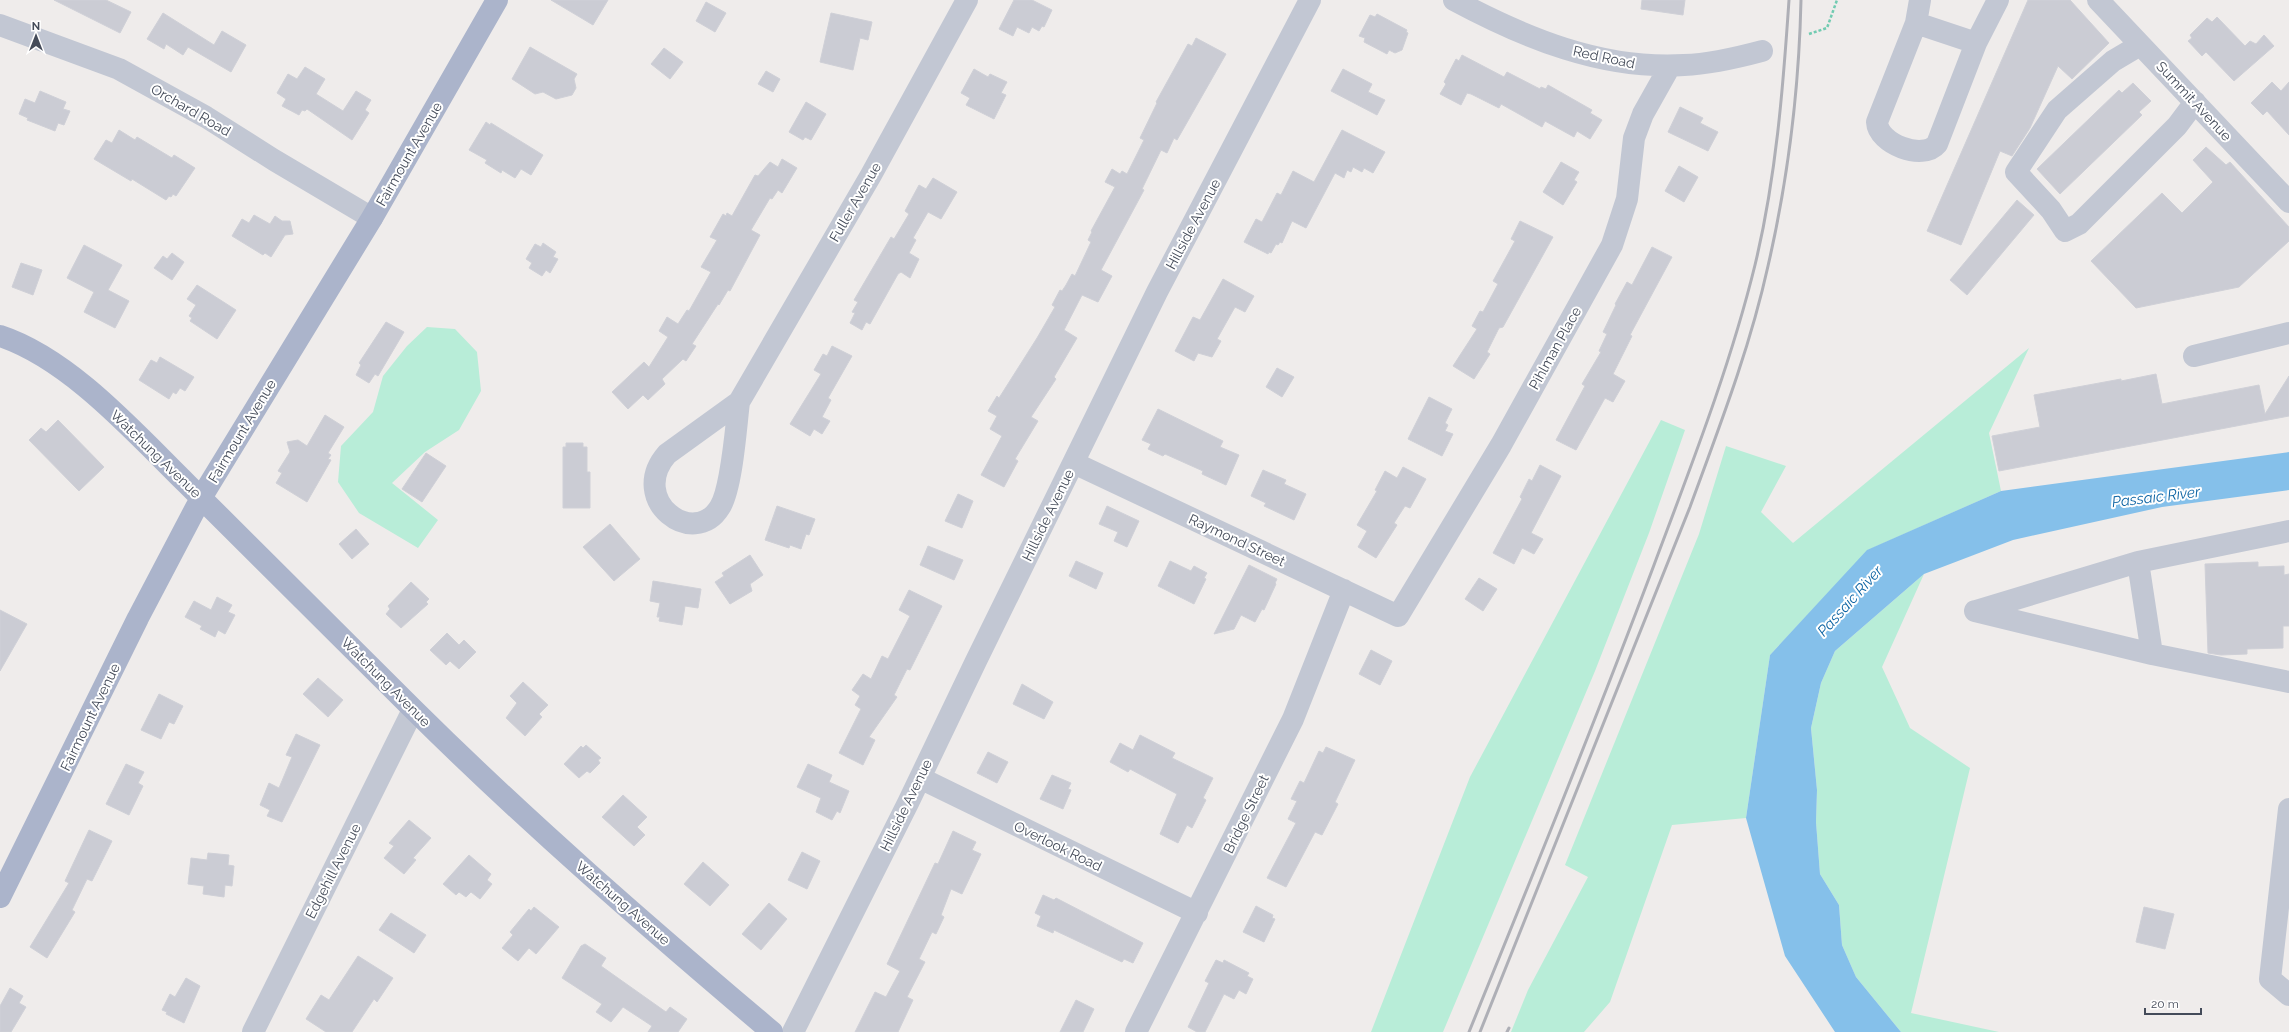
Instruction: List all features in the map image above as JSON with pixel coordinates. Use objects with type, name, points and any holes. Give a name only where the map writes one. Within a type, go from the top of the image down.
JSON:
[{"type":"main road","name":"Fairmount Avenue","points":[[0,897],[138,618],[201,498],[372,218],[497,0]]},
{"type":"main road","name":"Watchung Avenue","points":[[0,336],[42,356],[66,372],[111,410],[414,710],[563,851],[772,1032]]},
{"type":"street","name":"Fuller Avenue","points":[[739,402],[667,454],[659,464],[654,476],[654,489],[658,501],[665,512],[676,519],[688,523],[701,522],[712,517],[721,506],[730,468],[739,402],[875,168],[967,0]]},
{"type":"street","name":"Hillside Avenue","points":[[793,1032],[920,778],[1157,292],[1310,0]]},
{"type":"street","name":"Red Road","points":[[1454,0],[1500,24],[1548,43],[1597,58],[1635,64],[1670,66],[1725,61],[1762,51]]},
{"type":"street","points":[[1920,0],[1916,23],[1877,122],[1881,133],[1888,141],[1921,152],[1933,149],[1937,144],[1976,43],[1998,0]]},
{"type":"street","name":"Summit Avenue","points":[[2098,0],[2289,202]]},
{"type":"street","points":[[1916,23],[1976,43]]},
{"type":"street","name":"Orchard Road","points":[[0,25],[119,69],[206,117],[274,160],[372,218]]},
{"type":"street","points":[[2140,45],[2113,61],[2057,110],[2016,172],[2052,210],[2065,231],[2079,224],[2177,126],[2195,102]]},
{"type":"street","name":"Pihlman Place","points":[[1400,614],[1501,445],[1612,245],[1627,198],[1634,138],[1643,114],[1670,66]]},
{"type":"street","points":[[2194,356],[2289,333]]},
{"type":"street","name":"Raymond Street","points":[[1074,463],[1398,616],[1400,614]]},
{"type":"street","points":[[2289,531],[2138,562],[1975,611],[2152,654],[2289,682]]},
{"type":"street","points":[[2138,562],[2152,654]]},
{"type":"street","name":"Bridge Street","points":[[1136,1032],[1293,719],[1344,590]]},
{"type":"street","name":"Edgehill Avenue","points":[[253,1032],[414,710]]},
{"type":"street","name":"Overlook Road","points":[[920,778],[1197,913]]},
{"type":"street","points":[[2289,809],[2270,979],[2289,995]]},
{"type":"path","points":[[1809,34],[1827,28],[1837,0]]},
{"type":"green space","points":[[427,327],[455,329],[477,352],[481,391],[459,430],[425,452],[392,483],[438,520],[418,548],[359,513],[338,482],[341,446],[373,412],[383,376],[407,346]]},
{"type":"green space","points":[[2029,348],[1989,433],[2001,491],[1868,550],[1770,655],[1746,818],[1672,825],[1610,1002],[1584,1032],[1511,1032],[1528,990],[1588,877],[1565,865],[1699,534],[1726,446],[1786,466],[1761,512],[1793,543]]},
{"type":"green space","points":[[1661,420],[1685,430],[1649,533],[1595,671],[1443,1032],[1371,1032],[1470,777]]},
{"type":"green space","points":[[1924,574],[1882,667],[1910,728],[1970,768],[1911,1013],[1999,1032],[1901,1032],[1856,977],[1842,945],[1839,905],[1820,874],[1816,822],[1817,790],[1811,728],[1821,683],[1835,651]]},
{"type":"water","name":"Passaic River","points":[[2289,452],[2289,490],[2162,507],[2013,540],[1924,574],[1835,651],[1821,683],[1811,728],[1817,790],[1816,822],[1820,874],[1839,905],[1842,945],[1856,977],[1901,1032],[1835,1032],[1785,956],[1746,818],[1770,655],[1867,550],[2001,491]]},
{"type":"building","points":[[54,0],[106,0],[131,12],[120,33]]},
{"type":"building","points":[[551,0],[608,0],[593,25]]},
{"type":"building","points":[[1014,0],[1032,0],[1052,10],[1044,27],[1042,26],[1039,31],[1032,27],[1029,33],[1017,27],[1013,36],[999,29]]},
{"type":"building","points":[[1642,0],[1685,0],[1683,15],[1641,9]]},
{"type":"building","points":[[2028,0],[2070,0],[2109,43],[2072,79],[2058,66],[2030,128],[2012,156],[2000,151],[1961,245],[1927,231]]},
{"type":"building","points":[[706,2],[726,13],[715,32],[696,21]]},
{"type":"building","points":[[163,13],[214,45],[222,31],[246,45],[231,72],[188,47],[183,55],[166,44],[164,49],[147,39]]},
{"type":"building","points":[[831,13],[872,22],[868,40],[860,38],[853,70],[820,62]]},
{"type":"building","points":[[1377,14],[1407,30],[1406,32],[1408,33],[1402,50],[1395,53],[1389,50],[1387,54],[1364,42],[1365,38],[1359,36],[1370,15],[1375,17]]},
{"type":"building","points":[[2217,17],[2245,46],[2250,41],[2256,44],[2264,35],[2274,46],[2234,81],[2206,52],[2202,56],[2188,41],[2192,38],[2190,35],[2207,18],[2212,22]]},
{"type":"building","points":[[1196,38],[1226,54],[1177,140],[1174,138],[1167,153],[1161,150],[1142,189],[1144,190],[1101,270],[1112,276],[1098,302],[1082,295],[1064,330],[1077,338],[1054,377],[1056,379],[1031,417],[1038,421],[1015,459],[1018,461],[1004,487],[981,475],[1002,436],[990,429],[997,416],[988,411],[997,396],[999,398],[1037,338],[1055,307],[1052,305],[1060,290],[1062,291],[1072,274],[1075,276],[1091,242],[1088,240],[1092,232],[1091,231],[1115,187],[1105,182],[1112,169],[1120,174],[1122,171],[1127,174],[1144,140],[1140,138],[1157,103],[1156,102],[1188,44],[1192,46]]},
{"type":"building","points":[[530,47],[577,74],[574,79],[576,88],[572,95],[556,99],[543,92],[535,94],[512,79]]},
{"type":"building","points":[[664,48],[683,62],[670,79],[651,64]]},
{"type":"building","points":[[1462,55],[1504,77],[1507,72],[1540,89],[1541,87],[1546,89],[1548,85],[1592,110],[1590,113],[1602,120],[1590,139],[1577,131],[1574,137],[1545,121],[1542,127],[1501,104],[1499,108],[1471,94],[1467,93],[1461,105],[1440,94],[1446,84],[1444,82],[1456,59],[1459,61]]},
{"type":"building","points":[[305,67],[325,79],[316,94],[343,111],[356,91],[371,100],[365,110],[369,113],[352,140],[307,109],[305,111],[302,110],[299,115],[282,106],[286,99],[277,93],[288,74],[297,79]]},
{"type":"building","points":[[974,69],[988,77],[990,74],[1007,82],[1001,93],[1006,95],[994,119],[966,105],[970,98],[961,93]]},
{"type":"building","points":[[1343,69],[1372,84],[1368,92],[1385,100],[1377,115],[1331,91]]},
{"type":"building","points":[[766,71],[780,79],[773,92],[758,84]]},
{"type":"building","points":[[2272,82],[2281,91],[2289,82],[2289,135],[2267,111],[2263,115],[2251,103]]},
{"type":"building","points":[[2133,83],[2151,101],[2139,112],[2142,115],[2060,194],[2037,169],[2119,90],[2122,93]]},
{"type":"building","points":[[40,91],[66,102],[63,109],[70,111],[64,125],[58,123],[55,131],[27,120],[28,118],[19,114],[25,99],[35,103]]},
{"type":"building","points":[[806,102],[826,114],[811,140],[805,137],[803,140],[789,132]]},
{"type":"building","points":[[1680,107],[1703,118],[1700,123],[1718,132],[1708,151],[1668,132]]},
{"type":"building","points":[[486,122],[490,125],[491,123],[543,155],[531,175],[521,169],[515,178],[502,170],[501,173],[485,163],[487,160],[469,150]]},
{"type":"building","points":[[119,130],[135,140],[137,137],[172,158],[174,155],[195,168],[176,196],[173,194],[166,200],[132,179],[131,181],[94,159],[106,140],[112,143]]},
{"type":"building","points":[[1342,130],[1385,152],[1373,173],[1364,168],[1362,172],[1353,167],[1351,172],[1347,170],[1344,178],[1335,173],[1306,228],[1292,221],[1282,243],[1280,242],[1278,245],[1276,244],[1271,253],[1269,252],[1268,254],[1244,242],[1256,219],[1262,222],[1277,193],[1281,195],[1293,171],[1314,182]]},
{"type":"building","points":[[2206,147],[2226,165],[2230,162],[2289,227],[2289,241],[2239,287],[2136,308],[2091,261],[2162,193],[2182,213],[2213,182],[2193,160]]},
{"type":"building","points":[[782,159],[797,168],[782,193],[778,190],[772,199],[770,198],[751,230],[760,235],[730,291],[728,290],[692,344],[696,346],[686,361],[683,359],[662,379],[665,384],[648,400],[643,395],[628,409],[612,392],[644,362],[649,367],[668,337],[659,331],[667,317],[678,324],[687,310],[689,311],[711,272],[701,267],[717,240],[710,237],[723,214],[726,216],[727,213],[732,216],[755,175],[758,176],[770,162],[778,167]]},
{"type":"building","points":[[1561,162],[1579,172],[1574,180],[1577,182],[1563,205],[1543,192]]},
{"type":"building","points":[[1679,166],[1698,177],[1684,202],[1665,191]]},
{"type":"building","points":[[933,178],[957,192],[941,219],[928,212],[913,238],[916,240],[909,253],[919,259],[910,278],[901,272],[898,274],[870,324],[866,322],[862,330],[850,323],[855,313],[852,312],[858,302],[854,300],[891,237],[894,239],[909,214],[905,211],[919,185],[926,189]]},
{"type":"building","points":[[2017,200],[2034,215],[1967,295],[1950,280]]},
{"type":"building","points":[[254,215],[270,224],[275,216],[282,221],[290,221],[293,234],[285,235],[271,257],[265,253],[263,255],[232,236],[242,219],[249,223]]},
{"type":"building","points":[[1520,221],[1553,237],[1503,327],[1499,328],[1487,352],[1490,354],[1474,379],[1453,366],[1477,329],[1472,326],[1480,311],[1483,312],[1498,284],[1493,281],[1515,241],[1511,239]]},
{"type":"building","points":[[543,243],[556,252],[553,257],[558,259],[550,273],[546,270],[542,276],[529,268],[532,263],[526,259],[535,244],[541,247]]},
{"type":"building","points":[[84,245],[122,265],[108,290],[129,301],[115,328],[84,312],[94,292],[67,278]]},
{"type":"building","points":[[1652,247],[1672,257],[1630,335],[1632,336],[1613,374],[1625,381],[1613,402],[1605,398],[1576,450],[1556,440],[1585,386],[1582,384],[1601,352],[1599,351],[1607,334],[1603,332],[1616,305],[1615,304],[1627,282],[1632,285]]},
{"type":"building","points":[[172,253],[184,262],[172,280],[154,268],[163,256],[167,259]]},
{"type":"building","points":[[21,263],[42,270],[33,295],[12,287]]},
{"type":"building","points":[[1223,279],[1254,296],[1245,312],[1235,307],[1217,339],[1221,341],[1212,357],[1198,353],[1194,361],[1175,351],[1193,317],[1200,320]]},
{"type":"building","points":[[197,285],[236,310],[217,339],[190,321],[192,318],[189,316],[196,305],[187,299]]},
{"type":"building","points":[[386,322],[404,332],[378,376],[375,374],[369,383],[356,375],[361,365],[359,363]]},
{"type":"building","points":[[832,346],[852,356],[828,398],[831,400],[822,417],[830,421],[822,434],[814,429],[810,436],[790,424],[821,374],[814,370],[823,354],[827,356]]},
{"type":"building","points":[[160,357],[194,377],[185,391],[180,388],[176,394],[173,392],[169,399],[139,380],[151,360],[157,363]]},
{"type":"building","points":[[1277,368],[1294,377],[1282,397],[1266,387]]},
{"type":"building","points":[[2156,374],[2162,404],[2259,385],[2265,414],[2289,376],[2289,416],[1999,471],[1992,436],[2040,427],[2034,395]]},
{"type":"building","points":[[1429,397],[1452,409],[1445,423],[1448,425],[1445,431],[1453,434],[1442,456],[1408,439]]},
{"type":"building","points":[[1158,409],[1223,441],[1220,447],[1239,455],[1226,485],[1202,474],[1203,471],[1165,454],[1163,456],[1148,449],[1151,444],[1142,440]]},
{"type":"building","points":[[325,415],[344,427],[328,453],[331,455],[328,459],[331,460],[307,502],[276,483],[282,473],[278,471],[290,452],[287,442],[298,440],[307,446]]},
{"type":"building","points":[[58,420],[104,467],[79,491],[29,440],[41,428],[46,432]]},
{"type":"building","points":[[566,443],[583,443],[583,447],[587,447],[587,472],[590,472],[590,508],[563,508],[563,447],[566,447]]},
{"type":"building","points":[[426,453],[446,466],[422,502],[402,489]]},
{"type":"building","points":[[1540,465],[1561,476],[1531,533],[1543,539],[1534,554],[1522,548],[1514,564],[1493,553],[1522,499],[1520,497],[1529,479],[1532,481]]},
{"type":"building","points":[[1403,467],[1426,479],[1410,508],[1405,506],[1394,523],[1397,525],[1376,558],[1358,547],[1367,531],[1357,525],[1377,491],[1375,490],[1385,471],[1397,478]]},
{"type":"building","points":[[1263,470],[1286,480],[1284,484],[1306,494],[1294,520],[1264,506],[1266,503],[1251,496]]},
{"type":"building","points":[[958,494],[973,501],[962,528],[945,521]]},
{"type":"building","points":[[777,506],[815,519],[809,535],[806,534],[801,549],[790,545],[789,548],[765,540]]},
{"type":"building","points":[[1107,506],[1139,521],[1127,547],[1114,541],[1118,532],[1099,524]]},
{"type":"building","points":[[610,524],[640,559],[614,581],[583,547]]},
{"type":"building","points":[[356,529],[369,544],[352,559],[339,544]]},
{"type":"building","points":[[928,546],[963,560],[954,580],[920,565]]},
{"type":"building","points":[[750,555],[763,575],[750,584],[752,591],[730,604],[715,582],[724,576],[722,573]]},
{"type":"building","points":[[1076,561],[1103,573],[1096,589],[1069,576]]},
{"type":"building","points":[[1170,561],[1191,571],[1194,566],[1207,573],[1204,578],[1206,579],[1194,604],[1158,586]]},
{"type":"building","points":[[2258,562],[2258,567],[2284,566],[2284,575],[2289,574],[2289,626],[2283,626],[2283,648],[2247,649],[2247,654],[2221,655],[2208,653],[2205,564]]},
{"type":"building","points":[[1249,565],[1277,579],[1264,610],[1262,609],[1255,622],[1241,615],[1234,629],[1214,634]]},
{"type":"building","points":[[1479,578],[1497,589],[1483,611],[1465,599]]},
{"type":"building","points":[[653,581],[701,589],[698,608],[685,606],[682,625],[659,621],[660,617],[657,617],[660,603],[650,601]]},
{"type":"building","points":[[411,582],[429,599],[426,602],[428,604],[401,628],[386,614],[390,609],[388,606]]},
{"type":"building","points":[[909,590],[942,606],[910,670],[907,669],[894,695],[897,697],[869,737],[875,740],[863,765],[839,753],[861,709],[855,705],[860,696],[852,690],[863,674],[871,679],[882,656],[888,659],[910,616],[899,610]]},
{"type":"building","points":[[217,597],[232,605],[228,612],[235,615],[225,634],[218,630],[215,637],[200,629],[202,626],[185,617],[194,601],[211,610]]},
{"type":"building","points":[[0,610],[27,624],[0,671]]},
{"type":"building","points":[[447,633],[459,645],[464,640],[476,652],[459,669],[450,661],[446,665],[430,650]]},
{"type":"building","points":[[1371,650],[1392,661],[1380,685],[1359,674]]},
{"type":"building","points":[[318,678],[343,700],[328,717],[303,694]]},
{"type":"building","points":[[523,682],[548,705],[539,714],[542,717],[525,736],[506,718],[517,703],[510,696]]},
{"type":"building","points":[[1022,684],[1053,702],[1044,719],[1013,704]]},
{"type":"building","points":[[159,694],[183,706],[174,724],[169,722],[161,739],[141,730]]},
{"type":"building","points":[[296,734],[320,745],[282,822],[267,816],[270,810],[260,805],[269,783],[279,788],[292,757],[286,755]]},
{"type":"building","points":[[1140,735],[1175,753],[1172,758],[1213,778],[1203,798],[1206,800],[1192,828],[1187,825],[1178,843],[1160,834],[1177,794],[1130,769],[1128,772],[1110,762],[1120,743],[1133,750]]},
{"type":"building","points":[[586,745],[601,758],[598,760],[600,763],[590,773],[587,771],[579,778],[564,764],[581,746],[583,748]]},
{"type":"building","points":[[1326,747],[1355,760],[1335,802],[1338,804],[1322,835],[1315,832],[1286,887],[1267,878],[1296,823],[1288,819],[1297,801],[1291,799],[1300,781],[1304,783],[1319,751],[1323,753]]},
{"type":"building","points":[[988,752],[1008,762],[997,783],[977,773]]},
{"type":"building","points":[[126,764],[144,772],[138,783],[143,786],[129,815],[106,804]]},
{"type":"building","points":[[808,764],[832,775],[829,782],[849,791],[840,813],[837,811],[832,820],[816,812],[821,798],[797,787]]},
{"type":"building","points":[[1052,775],[1071,783],[1068,789],[1071,790],[1063,809],[1040,799]]},
{"type":"building","points":[[623,795],[647,817],[637,827],[645,835],[634,846],[602,817]]},
{"type":"building","points":[[409,820],[431,838],[413,858],[416,860],[404,874],[384,858],[394,846],[389,843]]},
{"type":"building","points":[[89,830],[112,841],[92,881],[87,879],[72,910],[75,912],[47,958],[30,947],[69,883],[65,881]]},
{"type":"building","points":[[953,831],[976,842],[972,850],[981,854],[962,894],[951,889],[941,915],[944,917],[936,934],[932,932],[919,959],[925,962],[907,997],[913,1000],[898,1032],[855,1032],[875,992],[886,997],[900,971],[887,964],[935,863],[938,864]]},
{"type":"building","points":[[802,852],[820,861],[807,889],[788,880]]},
{"type":"building","points":[[208,853],[229,855],[228,865],[234,866],[232,886],[225,885],[224,897],[203,894],[204,886],[188,884],[191,858],[207,860]]},
{"type":"building","points":[[469,855],[491,874],[487,880],[492,884],[480,899],[471,892],[466,897],[459,892],[456,895],[443,884]]},
{"type":"building","points":[[703,862],[729,885],[710,906],[684,884]]},
{"type":"building","points":[[1043,895],[1054,900],[1056,898],[1143,943],[1133,963],[1124,959],[1122,962],[1054,930],[1053,933],[1037,926],[1041,916],[1035,913]]},
{"type":"building","points":[[769,903],[787,919],[761,950],[742,934]]},
{"type":"building","points":[[1256,906],[1273,915],[1272,918],[1275,919],[1264,942],[1243,932]]},
{"type":"building","points":[[534,907],[559,927],[536,954],[529,948],[518,961],[502,948],[513,935],[510,932],[529,909],[531,911]]},
{"type":"building","points":[[2144,907],[2174,914],[2165,949],[2136,942]]},
{"type":"building","points":[[391,913],[426,935],[414,953],[379,930]]},
{"type":"building","points":[[585,944],[606,958],[601,966],[666,1012],[670,1007],[687,1019],[678,1032],[648,1032],[652,1026],[623,1007],[611,1022],[596,1012],[602,1004],[562,978],[581,946]]},
{"type":"building","points":[[358,956],[393,978],[377,1002],[374,999],[352,1032],[326,1032],[306,1019],[321,995],[329,1000]]},
{"type":"building","points":[[1216,960],[1223,963],[1224,960],[1249,973],[1247,976],[1253,979],[1246,994],[1239,990],[1234,999],[1224,994],[1205,1032],[1197,1032],[1188,1027],[1209,983],[1205,981]]},
{"type":"building","points":[[186,978],[200,986],[184,1023],[166,1014],[167,1012],[162,1010],[170,994],[175,997]]},
{"type":"building","points":[[10,988],[23,996],[19,1003],[26,1007],[11,1032],[0,1032],[0,1006]]},
{"type":"building","points":[[1076,1000],[1094,1009],[1083,1032],[1060,1032]]},
{"type":"railway","points":[[1469,1032],[1632,624],[1696,453],[1734,341],[1755,265],[1768,199],[1778,133],[1789,0]]},
{"type":"railway","points":[[1480,1032],[1690,507],[1723,418],[1743,357],[1761,297],[1787,167],[1798,67],[1801,0]]},
{"type":"railway","points":[[1507,1032],[1509,1028]]}]
